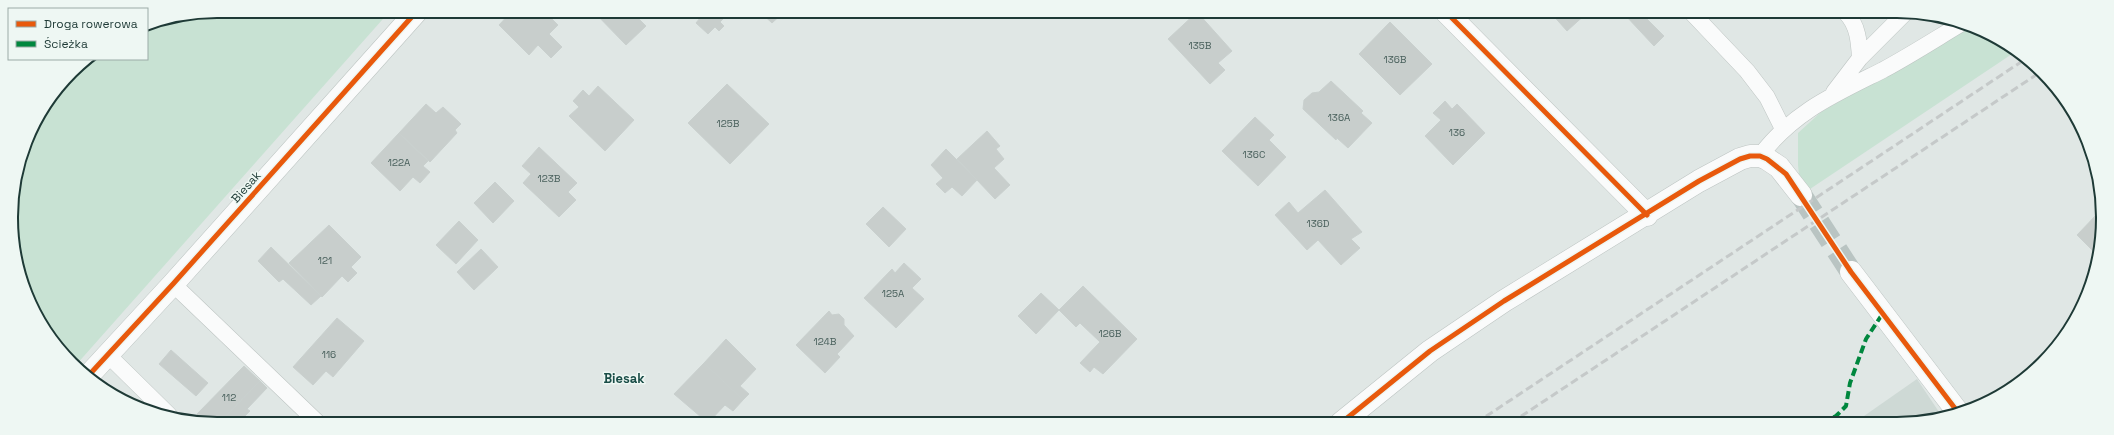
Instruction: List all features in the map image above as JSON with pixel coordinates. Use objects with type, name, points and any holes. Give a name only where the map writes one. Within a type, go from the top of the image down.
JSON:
[{"type":"street","name":"Biesak","points":[[92,372],[173,284],[411,18]]},
{"type":"street","points":[[1452,18],[1647,215]]},
{"type":"street","points":[[1348,417],[1430,351],[1504,301],[1647,215],[1699,181],[1740,160],[1760,156],[1779,167],[1801,195]]},
{"type":"street","points":[[1851,272],[1955,408]]},
{"type":"lane","points":[[1698,18],[1747,71],[1767,97],[1783,129]]},
{"type":"lane","points":[[1849,18],[1855,27],[1859,42],[1860,58]]},
{"type":"lane","points":[[1832,94],[1860,58],[1900,18]]},
{"type":"lane","points":[[1760,156],[1783,129],[1832,94],[1884,69],[1955,27]]},
{"type":"lane","points":[[173,284],[312,417]]},
{"type":"lane","points":[[108,355],[162,409]]},
{"type":"shaded area","points":[[1917,379],[1939,412],[1910,417],[1863,417]]},
{"type":"green space","points":[[204,18],[384,18],[79,361],[76,359],[59,339],[33,294],[25,269],[20,244],[18,231],[18,204],[25,166],[33,141],[59,96],[76,76],[95,60],[148,60],[148,31],[179,22]]},
{"type":"green space","points":[[1964,30],[1985,39],[2011,55],[1801,195],[1798,165],[1798,133],[1821,112]]},
{"type":"building","points":[[506,18],[551,18],[558,25],[549,34],[562,47],[551,58],[538,45],[529,55],[499,25]]},
{"type":"building","points":[[600,18],[638,18],[646,26],[626,45]]},
{"type":"building","points":[[700,18],[724,18],[720,22],[724,26],[719,31],[715,27],[708,34],[696,23]]},
{"type":"building","points":[[767,18],[777,18],[772,23]]},
{"type":"building","points":[[1191,18],[1202,18],[1232,51],[1218,63],[1225,70],[1210,84],[1168,39]]},
{"type":"building","points":[[1555,18],[1581,18],[1567,31]]},
{"type":"building","points":[[1628,18],[1646,18],[1664,36],[1654,46]]},
{"type":"building","points":[[1390,22],[1432,64],[1400,95],[1359,54]]},
{"type":"building","points":[[1331,81],[1363,111],[1361,113],[1372,123],[1348,148],[1337,138],[1336,140],[1303,109],[1304,100],[1312,93],[1319,92]]},
{"type":"building","points":[[727,84],[769,124],[730,164],[688,123]]},
{"type":"building","points":[[598,86],[634,120],[605,151],[569,116],[579,107],[573,101],[583,90],[589,96]]},
{"type":"building","points":[[1445,101],[1452,109],[1457,104],[1485,133],[1453,165],[1425,136],[1441,120],[1433,113]]},
{"type":"building","points":[[426,104],[436,113],[443,107],[461,124],[455,130],[457,133],[430,162],[399,133]]},
{"type":"building","points":[[1255,117],[1274,135],[1269,140],[1286,157],[1258,186],[1222,151]]},
{"type":"building","points":[[987,131],[1000,146],[996,149],[1004,159],[994,168],[1010,185],[995,199],[957,159]]},
{"type":"building","points":[[399,133],[428,161],[423,166],[430,172],[420,183],[413,177],[400,191],[371,163]]},
{"type":"building","points":[[539,147],[577,183],[568,192],[576,200],[559,217],[523,183],[531,174],[522,166]]},
{"type":"building","points":[[946,149],[977,180],[962,196],[952,187],[945,193],[936,184],[943,178],[931,165]]},
{"type":"building","points":[[495,182],[514,201],[493,223],[474,203]]},
{"type":"building","points":[[1325,190],[1362,232],[1351,239],[1360,248],[1341,265],[1318,240],[1307,250],[1275,215],[1289,202],[1298,213]]},
{"type":"building","points":[[883,207],[906,229],[889,247],[866,224]]},
{"type":"building","points":[[2096,215],[2096,231],[2093,251],[2077,235]]},
{"type":"building","points":[[459,221],[478,240],[456,264],[436,245]]},
{"type":"building","points":[[329,225],[361,257],[351,267],[357,273],[348,282],[342,276],[322,297],[289,263]]},
{"type":"building","points":[[271,247],[321,296],[311,305],[283,279],[279,282],[258,261]]},
{"type":"building","points":[[481,249],[498,267],[474,290],[457,272]]},
{"type":"building","points":[[904,263],[921,279],[912,288],[924,299],[896,328],[864,298],[892,269],[895,273]]},
{"type":"building","points":[[1083,286],[1137,339],[1103,374],[1094,367],[1090,372],[1080,363],[1100,342],[1080,323],[1076,327],[1059,310]]},
{"type":"building","points":[[1041,293],[1059,310],[1036,334],[1018,316]]},
{"type":"building","points":[[829,311],[832,315],[839,314],[844,319],[844,325],[854,336],[837,354],[840,357],[825,373],[796,345]]},
{"type":"building","points":[[337,318],[364,341],[333,377],[326,371],[313,385],[293,367]]},
{"type":"building","points":[[726,339],[756,369],[740,386],[749,394],[743,400],[704,363]]},
{"type":"building","points":[[171,350],[208,383],[196,396],[159,364]]},
{"type":"building","points":[[704,363],[743,400],[733,411],[725,405],[714,417],[701,417],[674,394]]},
{"type":"building","points":[[244,366],[260,381],[225,417],[204,417],[197,414]]},
{"type":"building","points":[[260,381],[267,388],[247,409],[250,411],[244,417],[225,417]]},
{"type":"tunnel","points":[[1801,195],[1851,272]]},
{"type":"railway","points":[[1485,417],[2021,62]]},
{"type":"railway","points":[[1520,417],[2036,75]]},
{"type":"marked path","points":[[1834,417],[1846,406],[1850,383],[1866,339],[1883,313]]},
{"type":"cycle path","points":[[92,372],[173,284],[411,18]]},
{"type":"cycle path","points":[[1452,18],[1647,215]]},
{"type":"cycle path","points":[[1348,417],[1430,351],[1504,301],[1699,181],[1740,159],[1750,156],[1760,156],[1767,159],[1786,174],[1851,272],[1955,408]]},
{"type":"district","name":"Biesak","points":[[624,378]]}]
